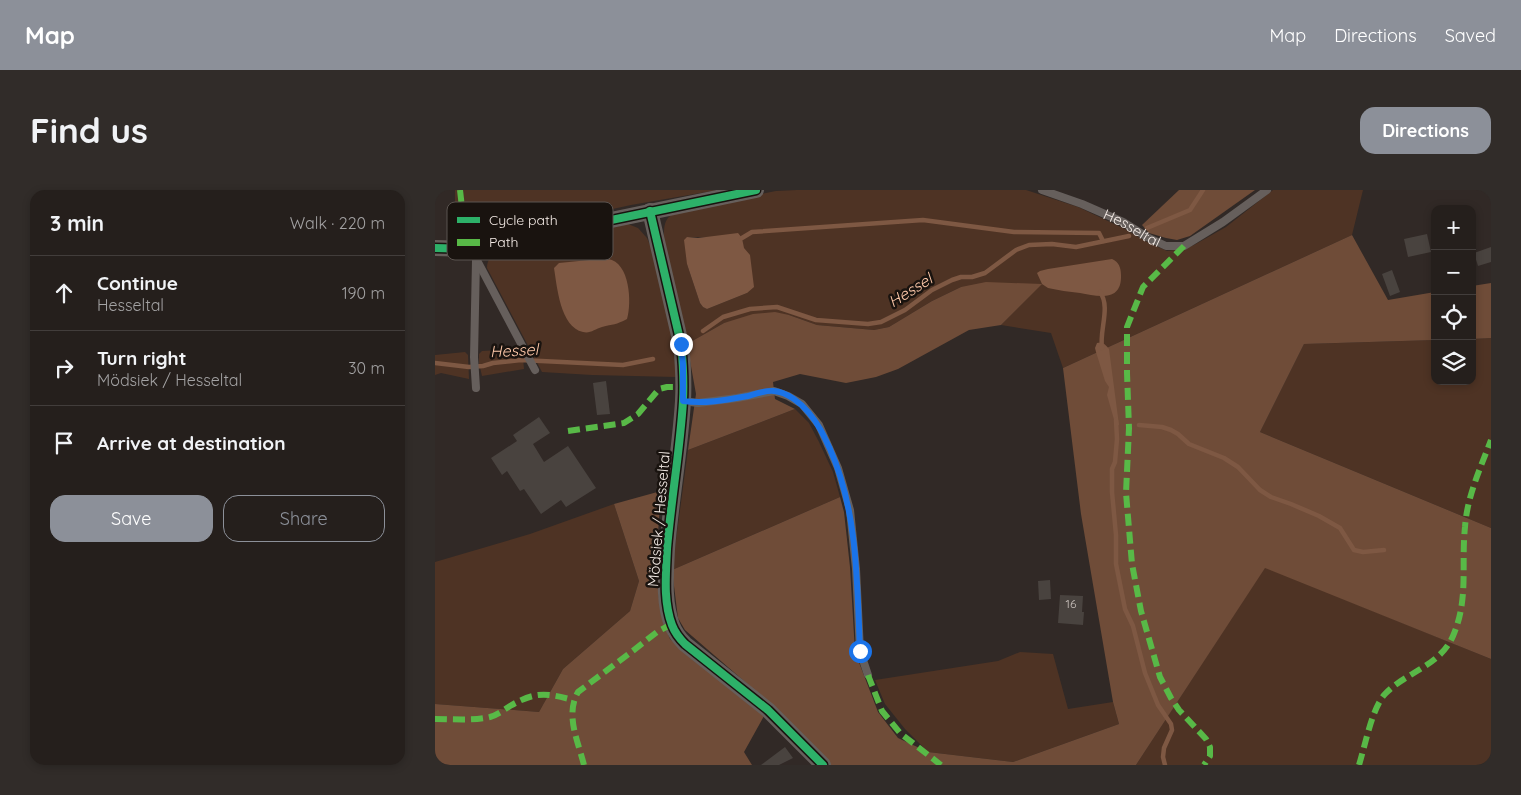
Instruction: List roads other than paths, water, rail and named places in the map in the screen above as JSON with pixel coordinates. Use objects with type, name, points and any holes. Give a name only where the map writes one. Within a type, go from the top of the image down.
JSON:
[{"type":"street","points":[[613,220],[756,190]]},
{"type":"street","name":"Mödsiek / Hesseltal","points":[[650,211],[681,344],[683,365],[683,401],[668,536],[666,572],[666,598],[672,624],[677,636],[685,644],[768,710],[823,765]]},
{"type":"lane","name":"Hesseltal","points":[[1042,190],[1082,204],[1123,222],[1147,238],[1165,246],[1184,246],[1223,222],[1267,190]]},
{"type":"lane","points":[[474,260],[476,388]]},
{"type":"lane","points":[[477,260],[535,370]]},
{"type":"lane","points":[[683,401],[698,403],[774,391],[802,404],[819,424],[839,468],[850,510],[856,569],[860,651],[868,675]]},
{"type":"waterway","name":"Hessel","points":[[1147,228],[1190,210],[1203,190]]},
{"type":"waterway","points":[[742,238],[752,232],[923,220],[1014,232],[1099,233],[1103,241]]},
{"type":"waterway","name":"Hessel","points":[[703,331],[723,317],[750,309],[777,307],[816,320],[868,324],[881,322],[905,310],[932,290],[961,277],[972,277],[985,273],[1016,250],[1029,245],[1052,244],[1076,247],[1129,236]]},
{"type":"waterway","points":[[1100,292],[1105,305],[1102,348]]},
{"type":"waterway","name":"Hessel","points":[[435,363],[469,367],[521,360],[623,365],[653,359]]},
{"type":"waterway","points":[[1116,420],[1117,439],[1115,462],[1112,469],[1116,564],[1125,609],[1133,626],[1145,673],[1158,705],[1171,724],[1172,730],[1164,748],[1163,757],[1165,765]]},
{"type":"waterway","points":[[1139,425],[1162,427],[1171,430],[1189,444],[1224,458],[1238,467],[1260,490],[1271,497],[1319,516],[1340,528],[1354,550],[1363,552],[1384,550]]}]
